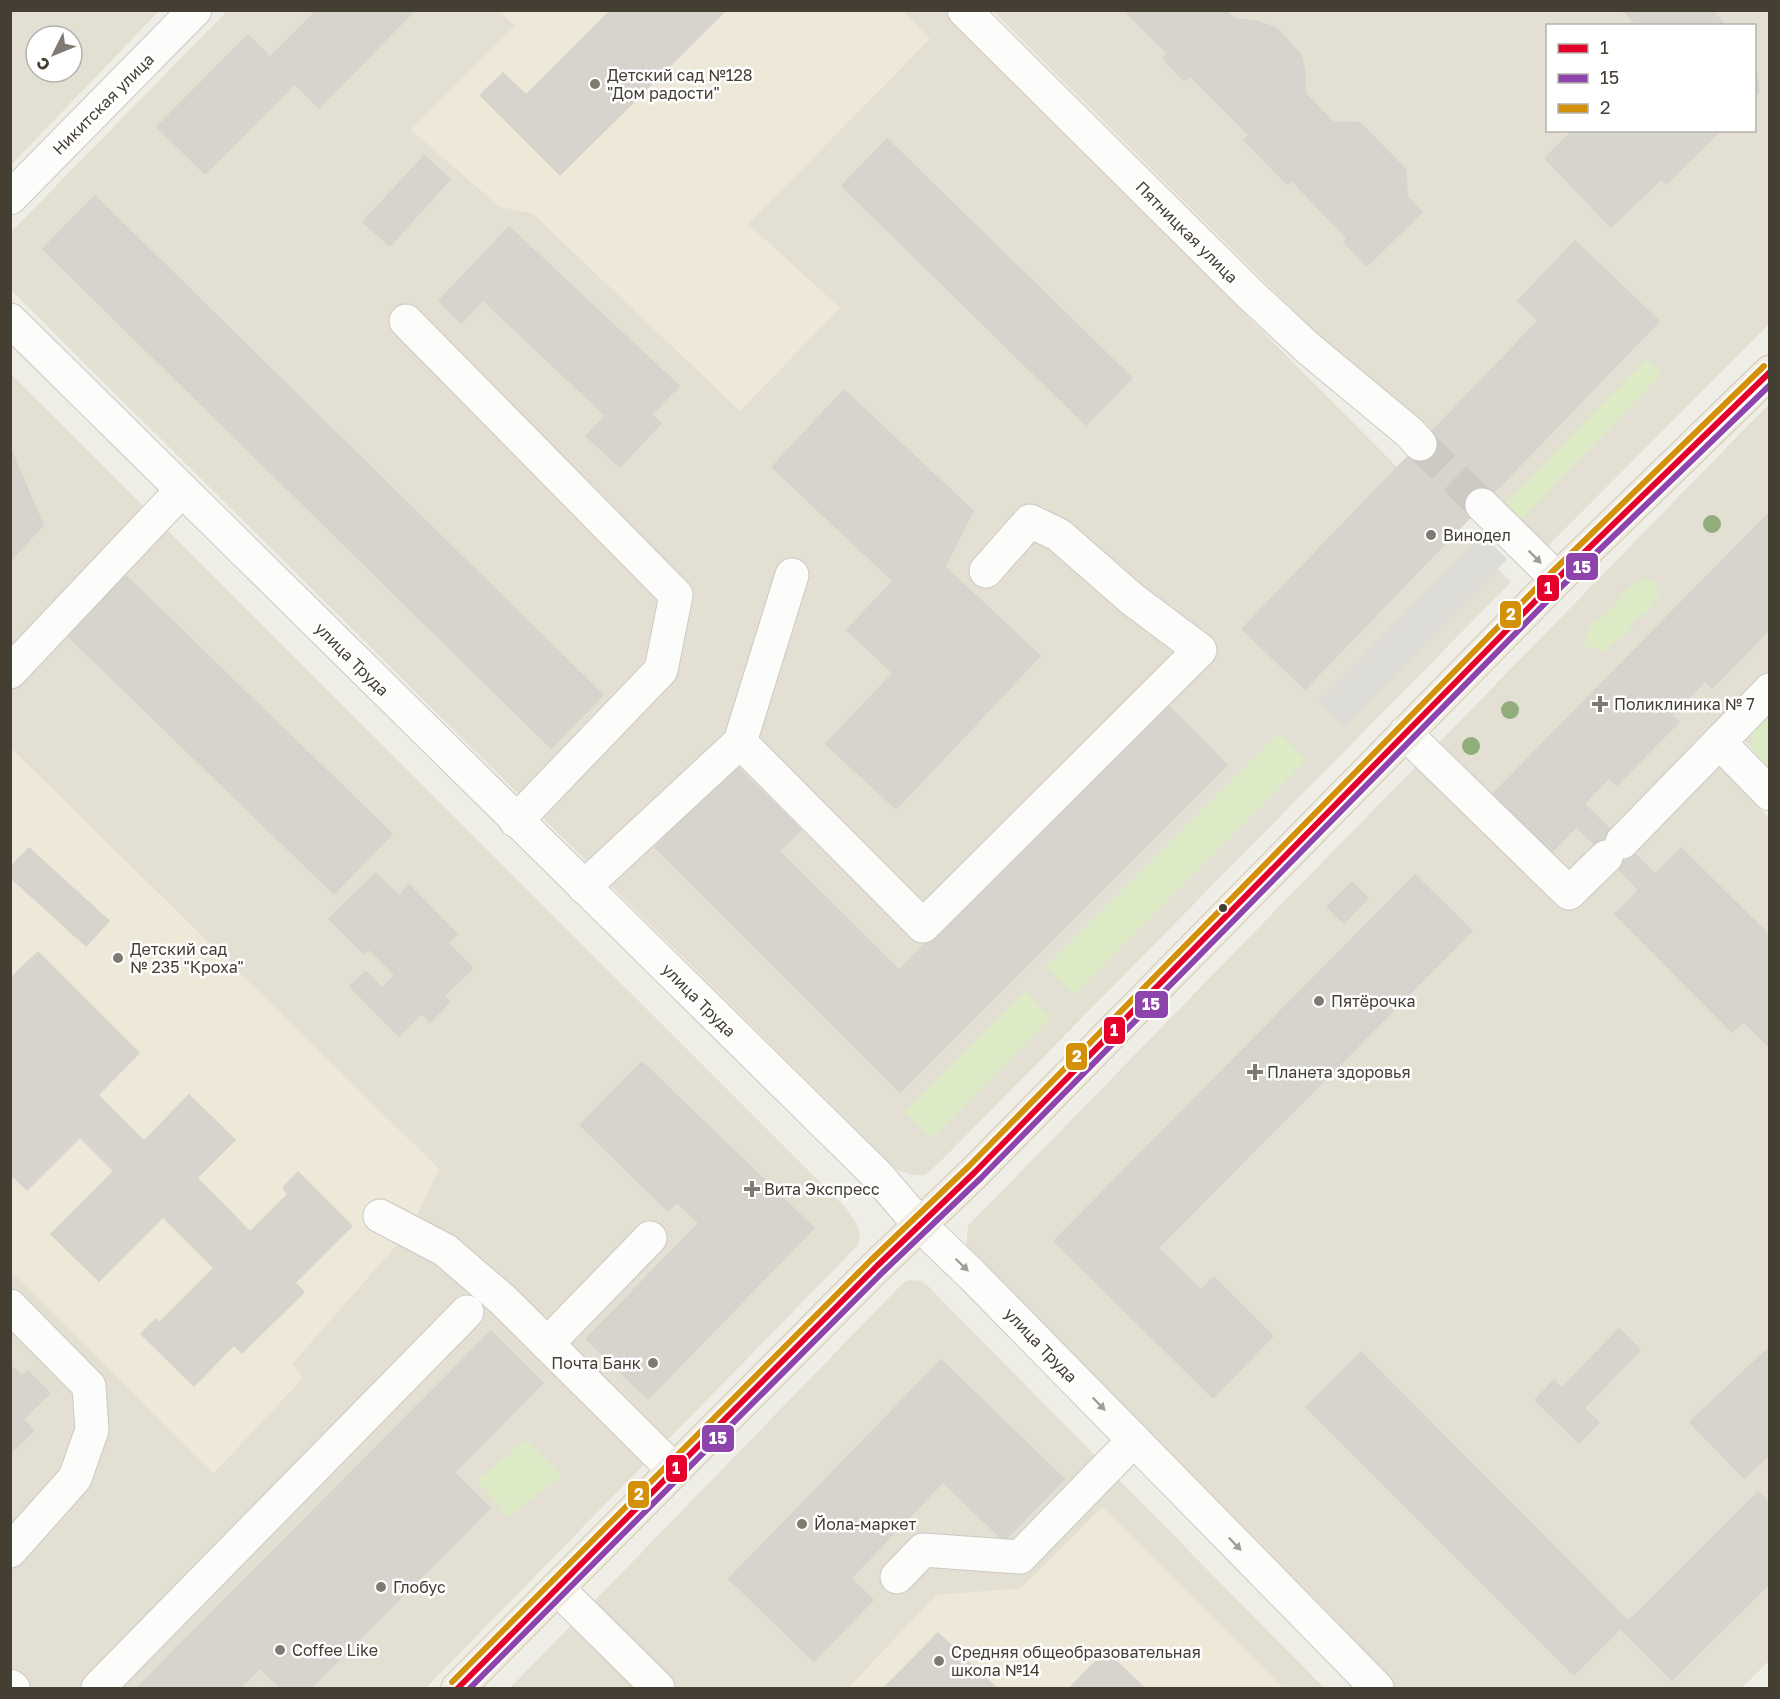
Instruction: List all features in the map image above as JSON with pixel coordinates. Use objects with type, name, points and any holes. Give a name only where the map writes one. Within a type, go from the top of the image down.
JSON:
[{"type":"main road","points":[[458,1689],[877,1266],[975,1172],[1557,579],[1770,372]]},
{"type":"street","name":"Никитская улица","points":[[10,198],[195,10]]},
{"type":"street","name":"Пятницкая улица","points":[[964,10],[1250,294],[1309,349],[1414,438]]},
{"type":"street","name":"улица Труда","points":[[10,320],[878,1176],[920,1225],[972,1275],[1377,1689]]},
{"type":"street","points":[[406,321],[676,595],[661,670],[516,821]]},
{"type":"street","points":[[10,672],[182,490]]},
{"type":"street","points":[[1482,505],[1557,579]]},
{"type":"street","points":[[740,742],[924,926],[1200,650],[1132,599],[1059,535],[1030,521],[986,571]]},
{"type":"street","points":[[584,887],[740,742],[792,575]]},
{"type":"street","points":[[1405,733],[1569,894],[1770,690]]},
{"type":"street","points":[[1719,742],[1770,794]]},
{"type":"street","points":[[380,1216],[445,1250],[503,1300],[674,1470]]},
{"type":"street","points":[[547,1344],[650,1238]]},
{"type":"street","points":[[10,1306],[89,1386],[92,1430],[75,1478],[10,1551]]},
{"type":"street","points":[[98,1689],[467,1312]]},
{"type":"street","points":[[897,1577],[922,1550],[1020,1557],[1134,1440]]},
{"type":"street","points":[[557,1588],[658,1689]]},
{"type":"shaded area","points":[[10,11],[159,11],[11,165]]},
{"type":"shaded area","points":[[227,11],[945,11],[1397,467],[1423,440],[993,11],[1769,11],[1769,324],[1548,546],[1494,493],[1458,531],[1511,582],[925,1175],[912,1175],[897,1170],[11,290],[10,233]]},
{"type":"shaded area","points":[[499,11],[903,11],[930,39],[748,224],[840,308],[740,411],[532,213],[500,207],[411,130],[515,26]]},
{"type":"shaded area","points":[[10,373],[846,1208],[860,1233],[858,1245],[426,1688],[24,1688],[11,1676]]},
{"type":"shaded area","points":[[1769,404],[1769,766],[1744,740],[1718,765],[1769,818],[1769,1661],[1742,1688],[1390,1688],[966,1248],[968,1226]]},
{"type":"shaded area","points":[[1482,534],[1507,559],[1344,728],[1318,702]]},
{"type":"shaded area","name":"Детский сад № 235 \"Кроха\"","points":[[10,747],[439,1169],[409,1231],[292,1364],[303,1378],[213,1474],[18,1277],[11,1276]]},
{"type":"shaded area","points":[[910,1280],[920,1281],[927,1285],[1324,1688],[510,1688],[903,1283]]},
{"type":"shaded area","points":[[1102,1507],[1283,1688],[848,1688],[936,1595],[1021,1588]]},
{"type":"green space","points":[[1647,359],[1662,374],[1518,523],[1501,507]]},
{"type":"green space","points":[[1643,578],[1656,583],[1659,594],[1648,611],[1634,621],[1626,634],[1605,651],[1584,646],[1588,629],[1613,606],[1627,588]]},
{"type":"green space","points":[[1769,697],[1769,767],[1764,765],[1752,748],[1751,720]]},
{"type":"green space","points":[[1279,733],[1306,760],[1074,995],[1046,967]]},
{"type":"green space","points":[[1025,991],[1051,1018],[932,1138],[905,1112]]},
{"type":"green space","points":[[526,1440],[562,1476],[508,1517],[477,1480]]},
{"type":"building","points":[[317,10],[415,10],[319,108],[295,84],[205,174],[157,127],[248,35],[270,57]]},
{"type":"building","name":"Детский сад №128 \"Дом радости\"","points":[[611,10],[726,10],[560,175],[480,95],[503,73],[526,95]]},
{"type":"building","points":[[1128,10],[1225,10],[1234,19],[1256,21],[1276,28],[1301,55],[1305,73],[1305,93],[1333,122],[1360,123],[1406,170],[1407,197],[1422,212],[1367,266],[1344,242],[1347,238],[1292,181],[1287,184],[1244,140],[1249,135],[1190,76],[1184,81],[1163,58],[1167,53],[1127,13]]},
{"type":"building","points":[[1623,10],[1697,10],[1683,24],[1636,24]]},
{"type":"building","points":[[1697,10],[1711,10],[1724,24],[1683,24]]},
{"type":"building","points":[[1756,70],[1759,92],[1756,94]]},
{"type":"building","points":[[1571,132],[1719,132],[1666,184],[1661,179],[1611,227],[1545,158]]},
{"type":"building","points":[[887,139],[1132,378],[1086,425],[842,186]]},
{"type":"building","points":[[424,156],[450,179],[390,246],[363,222]]},
{"type":"building","points":[[95,196],[603,695],[551,748],[43,249]]},
{"type":"building","points":[[509,227],[679,386],[651,415],[661,423],[620,467],[586,436],[606,416],[483,300],[461,323],[439,301]]},
{"type":"building","points":[[1575,241],[1659,321],[1305,689],[1242,629],[1538,321],[1518,301]]},
{"type":"building","points":[[844,390],[973,511],[945,567],[1040,656],[896,809],[826,744],[893,673],[847,630],[893,581],[772,467]]},
{"type":"building","points":[[10,448],[43,525],[10,561]]},
{"type":"building","points":[[1770,512],[1770,629],[1712,688],[1705,681],[1672,715],[1679,722],[1617,785],[1609,778],[1577,811],[1585,818],[1548,856],[1489,798]]},
{"type":"building","points":[[123,573],[392,834],[334,894],[65,633]]},
{"type":"building","points":[[1166,703],[1227,765],[900,1092],[655,847],[736,766],[801,830],[779,851],[899,970]]},
{"type":"building","points":[[1584,804],[1655,874],[1639,890],[1576,826],[1585,818],[1577,811]]},
{"type":"building","points":[[29,848],[109,921],[86,946],[10,877],[10,868]]},
{"type":"building","points":[[1681,848],[1770,936],[1770,995],[1732,1032],[1615,914]]},
{"type":"building","points":[[376,873],[399,896],[409,885],[457,934],[448,943],[473,968],[444,996],[450,1002],[430,1022],[422,1013],[399,1036],[350,986],[366,972],[382,988],[395,975],[369,949],[364,954],[329,919]]},
{"type":"building","points":[[1415,875],[1472,931],[1158,1248],[1201,1290],[1214,1277],[1273,1336],[1213,1398],[1054,1241]]},
{"type":"building","points":[[1352,882],[1368,898],[1344,923],[1327,907]]},
{"type":"building","points":[[38,952],[139,1053],[98,1095],[144,1141],[189,1095],[235,1140],[197,1178],[250,1232],[288,1194],[283,1188],[298,1172],[352,1226],[295,1283],[304,1292],[242,1353],[234,1345],[194,1386],[141,1334],[156,1319],[159,1323],[214,1268],[163,1217],[99,1281],[51,1234],[114,1171],[80,1137],[27,1190],[10,1174],[10,979]]},
{"type":"building","points":[[1770,995],[1770,1048],[1743,1021]]},
{"type":"building","points":[[642,1062],[814,1228],[648,1399],[586,1339],[699,1223],[677,1202],[668,1211],[580,1125]]},
{"type":"building","points":[[1619,1329],[1640,1350],[1584,1408],[1599,1422],[1579,1443],[1535,1400],[1554,1380],[1562,1388]]},
{"type":"building","points":[[491,1331],[543,1383],[240,1688],[137,1688]]},
{"type":"building","points":[[1770,1347],[1770,1454],[1744,1478],[1690,1422]]},
{"type":"building","points":[[1361,1352],[1628,1621],[1574,1675],[1306,1407]]},
{"type":"building","points":[[941,1360],[1064,1479],[1004,1541],[943,1482],[851,1578],[873,1600],[814,1661],[729,1579]]},
{"type":"building","points":[[10,1365],[22,1376],[28,1371],[50,1393],[23,1419],[34,1430],[10,1453]]},
{"type":"building","points":[[454,1472],[490,1508],[311,1688],[281,1688],[260,1668]]},
{"type":"building","points":[[1758,1492],[1770,1504],[1770,1583],[1672,1680],[1621,1629]]},
{"type":"building","name":"Средняя общеобразовательная школа №14","points":[[938,1633],[996,1688],[884,1688]]},
{"type":"building","name":"Средняя общеобразовательная школа №14","points":[[1106,1651],[1144,1688],[1070,1688]]},
{"type":"tunnel","points":[[1420,444],[1482,505]]},
{"type":"transit line","name":"2","points":[[452,1682],[871,1260],[969,1166],[1551,573],[1764,366]]},
{"type":"transit line","name":"1","points":[[458,1688],[877,1266],[975,1172],[1557,579],[1770,372]]},
{"type":"transit line","name":"15","points":[[470,1688],[883,1272],[981,1178],[1563,585],[1770,385]]},
{"type":"place","name":"Детский сад №128 \"Дом радости\"","points":[[595,84]]},
{"type":"place","name":"Винодел","points":[[1431,535]]},
{"type":"place","name":"Поликлиника № 7","points":[[1600,704]]},
{"type":"place","name":"Детский сад № 235 \"Кроха\"","points":[[118,958]]},
{"type":"place","name":"Пятёрочка","points":[[1319,1001]]},
{"type":"place","name":"Планета здоровья","points":[[1255,1072]]},
{"type":"place","name":"Вита Экспресс","points":[[752,1189]]},
{"type":"place","name":"Почта Банк","points":[[653,1363]]},
{"type":"place","name":"Йола-маркет","points":[[802,1524]]},
{"type":"place","name":"Глобус","points":[[381,1587]]},
{"type":"place","name":"Coffee Like","points":[[280,1650]]},
{"type":"place","name":"Средняя общеобразовательная школа №14","points":[[939,1661]]}]
